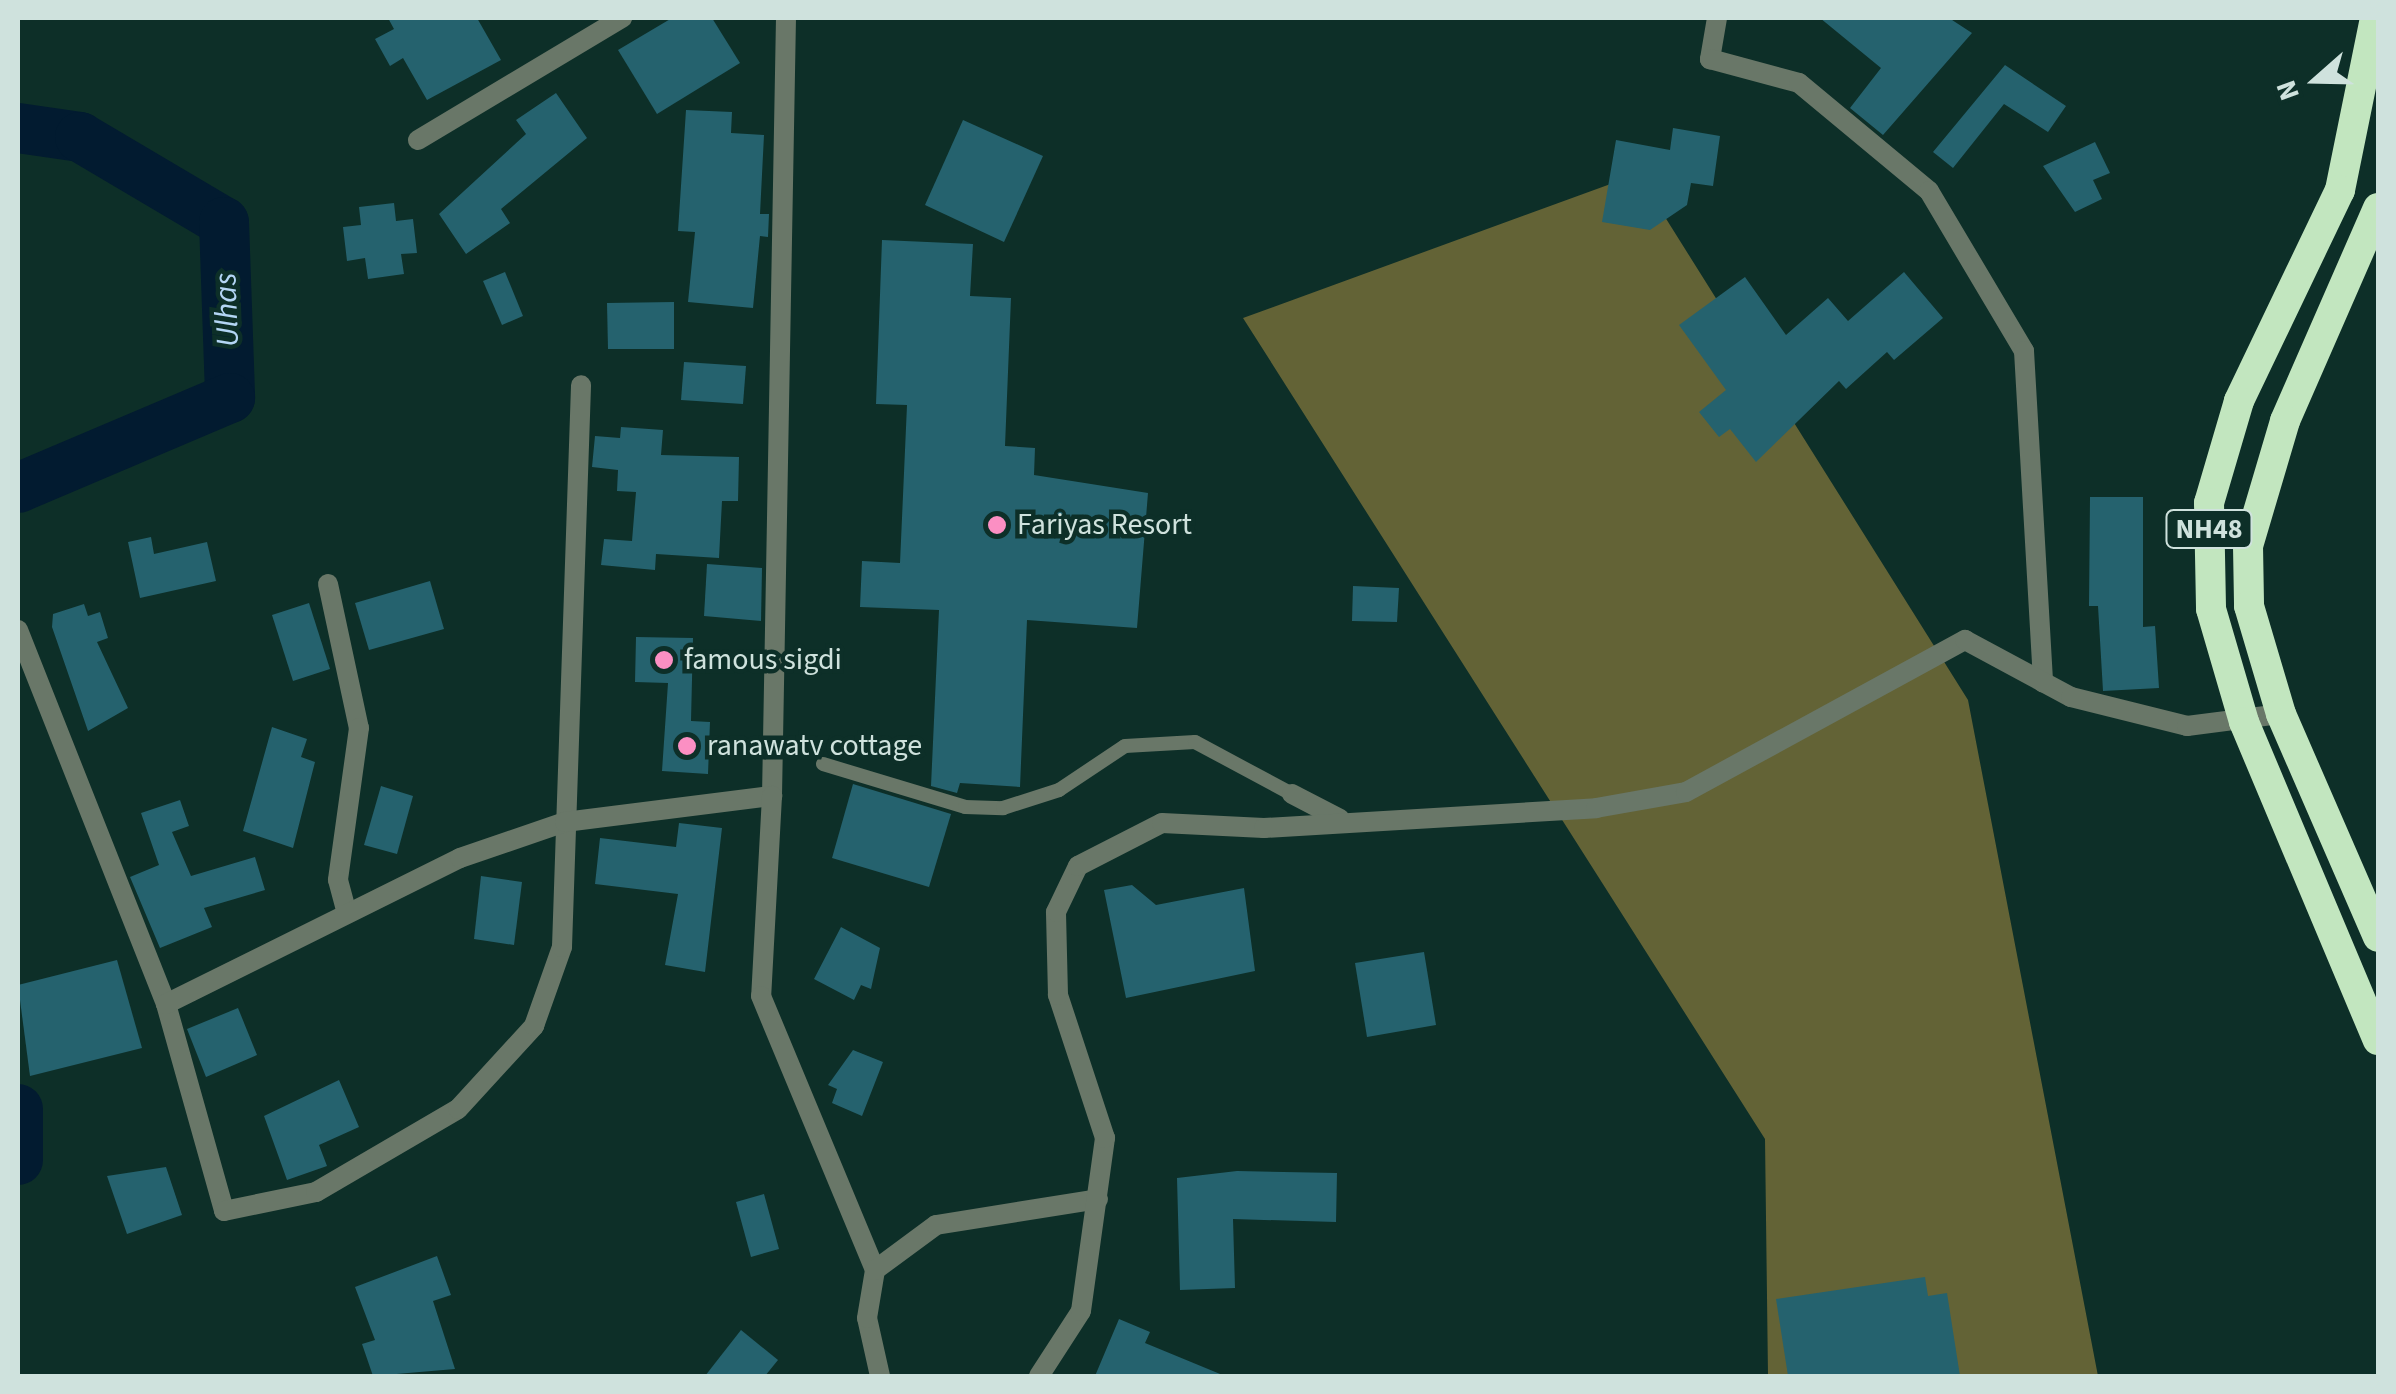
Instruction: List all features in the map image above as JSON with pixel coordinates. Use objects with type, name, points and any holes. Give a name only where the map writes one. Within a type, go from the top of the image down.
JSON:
[{"type":"highway","name":"NH48","points":[[2375,18],[2340,190],[2239,400],[2209,503],[2211,609],[2244,722],[2378,1040]]},
{"type":"highway","name":"NH48","points":[[2378,208],[2285,421],[2248,546],[2249,606],[2281,714],[2378,937]]},
{"type":"street","points":[[418,140],[622,18]]},
{"type":"street","points":[[786,18],[772,796],[761,996],[874,1270],[867,1318],[880,1376]]},
{"type":"street","points":[[1717,18],[1710,58],[1799,83],[1928,191],[2024,351],[2043,682]]},
{"type":"street","points":[[18,630],[166,1004],[224,1211],[316,1192],[458,1108],[534,1026],[562,947],[581,385]]},
{"type":"street","points":[[328,584],[359,728],[338,880],[346,909]]},
{"type":"street","points":[[1039,1376],[1080,1311],[1105,1138],[1058,996],[1056,912],[1078,866],[1162,822],[1264,828],[1340,819],[1596,808],[1686,792],[1965,640],[2043,682],[2187,726],[2244,722],[2281,714]]},
{"type":"street","points":[[1292,794],[1340,819]]},
{"type":"street","points":[[166,1004],[346,909],[565,822],[666,802],[772,796]]},
{"type":"street","points":[[874,1270],[936,1225],[1098,1200]]},
{"type":"lane","points":[[823,764],[965,807],[1003,808],[1058,790],[1125,746],[1195,742],[1292,794]]},
{"type":"shaded area","points":[[1638,174],[1968,700],[2098,1376],[1768,1376],[1765,1139],[1243,318]]},
{"type":"building","points":[[388,18],[477,18],[501,60],[427,100],[403,58],[390,66],[375,39],[394,29]]},
{"type":"building","points":[[672,18],[712,18],[740,63],[657,114],[618,50]]},
{"type":"building","points":[[1820,18],[1949,18],[1972,33],[1883,135],[1850,108],[1881,68]]},
{"type":"building","points":[[2005,65],[2066,106],[2048,132],[2004,104],[1953,168],[1933,152]]},
{"type":"building","points":[[556,93],[587,138],[501,209],[510,223],[466,254],[439,214],[526,134],[516,120]]},
{"type":"building","points":[[686,110],[732,112],[731,133],[764,135],[760,214],[769,214],[768,237],[760,236],[753,308],[688,302],[695,232],[678,231]]},
{"type":"building","points":[[963,120],[1043,156],[1004,242],[925,205]]},
{"type":"building","points":[[1673,128],[1720,136],[1713,186],[1691,183],[1687,205],[1650,230],[1602,222],[1616,140],[1670,150]]},
{"type":"building","points":[[2095,142],[2110,173],[2093,180],[2102,199],[2075,212],[2043,166]]},
{"type":"building","points":[[394,203],[396,221],[413,219],[417,253],[401,254],[404,274],[368,279],[365,258],[347,261],[343,227],[361,225],[359,207]]},
{"type":"building","points":[[882,240],[973,244],[970,296],[1011,298],[1005,446],[1035,448],[1034,475],[1148,493],[1137,628],[1027,620],[1020,787],[960,783],[957,793],[931,786],[939,610],[860,607],[862,561],[900,563],[907,405],[876,404]]},
{"type":"building","points":[[505,272],[523,316],[502,325],[483,281]]},
{"type":"building","points":[[1904,272],[1943,318],[1894,360],[1887,352],[1846,389],[1839,381],[1756,462],[1730,429],[1719,437],[1699,412],[1726,390],[1679,325],[1745,277],[1786,335],[1828,298],[1848,321]]},
{"type":"building","points":[[674,302],[674,349],[608,349],[607,303]]},
{"type":"building","points":[[684,362],[746,366],[743,404],[681,400]]},
{"type":"building","points":[[621,427],[663,430],[661,455],[739,457],[738,501],[722,501],[719,558],[656,554],[655,570],[601,565],[604,539],[632,541],[636,492],[617,491],[618,470],[592,467],[595,436],[620,438]]},
{"type":"building","points":[[2090,497],[2143,497],[2143,627],[2155,626],[2159,688],[2103,691],[2098,606],[2089,606]]},
{"type":"building","points":[[151,537],[154,554],[207,542],[216,581],[140,598],[128,542]]},
{"type":"building","points":[[707,564],[762,568],[761,621],[704,616]]},
{"type":"building","points":[[430,581],[444,629],[369,650],[355,603]]},
{"type":"building","points":[[1353,586],[1399,588],[1397,622],[1352,621]]},
{"type":"building","points":[[309,603],[330,669],[293,681],[272,615]]},
{"type":"building","points":[[84,604],[88,616],[100,612],[108,638],[97,642],[128,708],[88,731],[52,627],[53,614]]},
{"type":"building","points":[[636,637],[693,638],[691,721],[710,722],[708,774],[662,771],[668,683],[635,682]]},
{"type":"building","points":[[272,727],[307,739],[301,757],[315,762],[293,848],[243,831]]},
{"type":"building","points":[[853,784],[951,814],[929,887],[832,858]]},
{"type":"building","points":[[381,786],[413,796],[397,854],[364,845]]},
{"type":"building","points":[[180,800],[189,826],[172,832],[191,876],[255,857],[265,890],[204,908],[212,927],[160,948],[130,877],[159,865],[141,813]]},
{"type":"building","points":[[679,823],[722,828],[705,972],[665,965],[678,894],[595,884],[600,838],[676,847]]},
{"type":"building","points":[[481,876],[522,882],[514,945],[474,939]]},
{"type":"building","points":[[1132,885],[1156,905],[1244,888],[1255,971],[1126,998],[1104,890]]},
{"type":"building","points":[[841,927],[880,948],[871,989],[861,985],[854,1000],[814,979]]},
{"type":"building","points":[[1424,952],[1436,1025],[1367,1037],[1355,963]]},
{"type":"building","points":[[117,960],[142,1048],[30,1076],[18,985]]},
{"type":"building","points":[[238,1008],[257,1055],[206,1077],[187,1029]]},
{"type":"building","points":[[853,1050],[883,1062],[862,1116],[832,1103],[837,1089],[828,1085]]},
{"type":"building","points":[[339,1080],[359,1127],[319,1145],[327,1166],[287,1180],[264,1116]]},
{"type":"building","points":[[166,1167],[182,1215],[127,1234],[107,1176]]},
{"type":"building","points":[[1237,1171],[1337,1173],[1336,1222],[1233,1219],[1235,1288],[1180,1290],[1177,1178]]},
{"type":"building","points":[[764,1194],[779,1249],[751,1257],[736,1202]]},
{"type":"building","points":[[437,1256],[451,1295],[433,1301],[455,1369],[373,1376],[362,1344],[375,1340],[355,1287]]},
{"type":"building","points":[[1925,1277],[1928,1296],[1947,1293],[1960,1376],[1788,1376],[1776,1299]]},
{"type":"building","points":[[1119,1319],[1150,1332],[1145,1343],[1225,1376],[1095,1376]]},
{"type":"building","points":[[741,1330],[778,1360],[765,1376],[705,1376]]},
{"type":"waterway","name":"Ulhas","points":[[18,128],[80,137],[224,222],[230,398],[18,488]]},
{"type":"waterway","name":"Ulhas","points":[[18,1109],[18,1160]]},
{"type":"place","name":"Fariyas Resort","points":[[997,525]]},
{"type":"place","name":"famous sigdi","points":[[664,660]]},
{"type":"place","name":"ranawatv cottage","points":[[687,746]]}]
